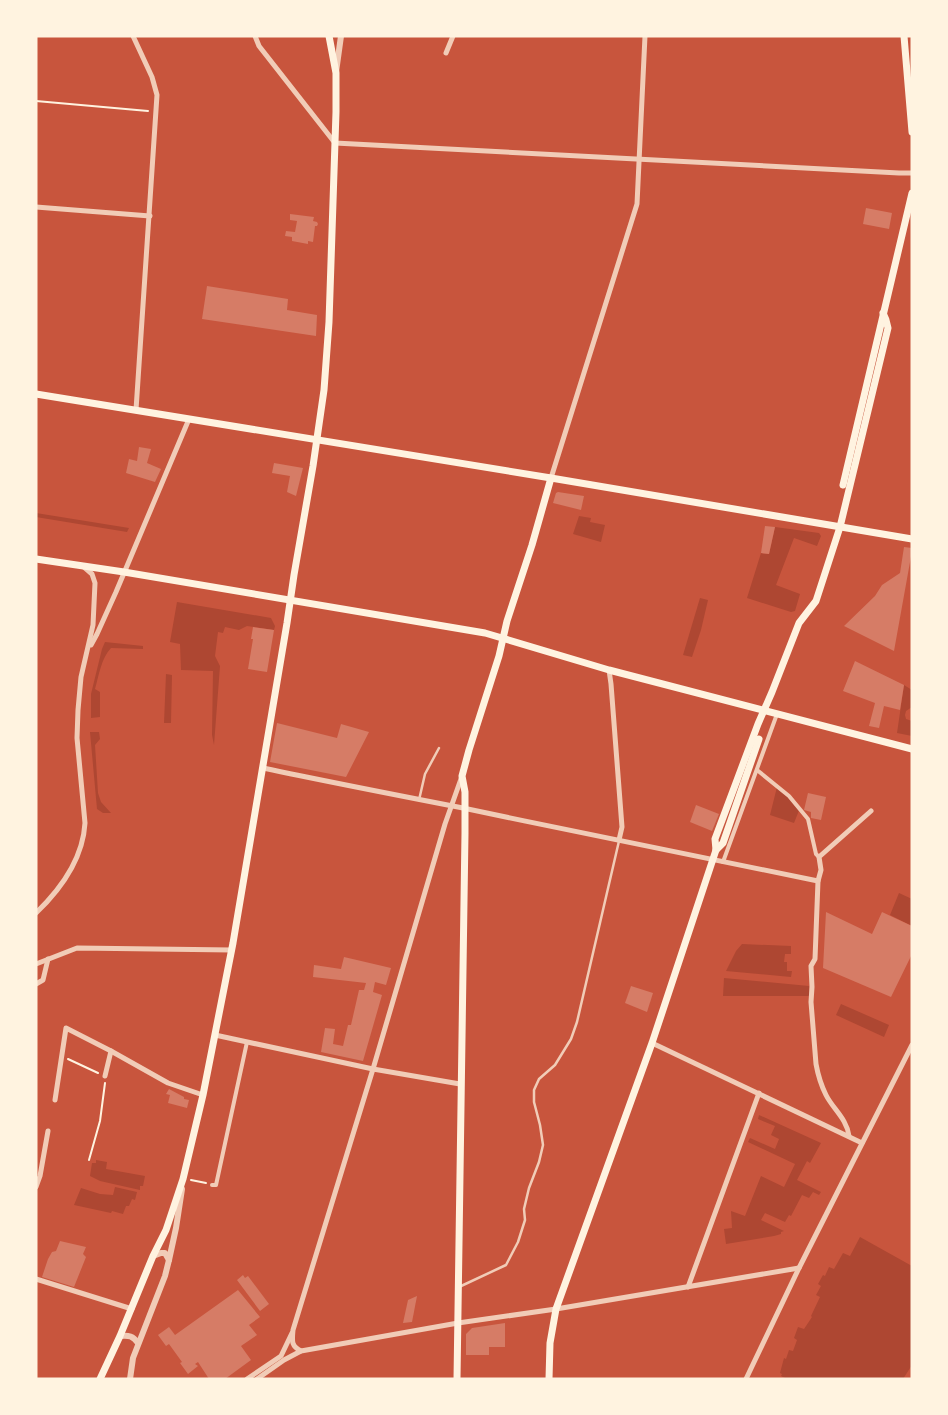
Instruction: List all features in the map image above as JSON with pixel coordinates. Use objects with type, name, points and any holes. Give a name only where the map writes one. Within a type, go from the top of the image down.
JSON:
[{"type":"main road","points":[[100,1379],[166,1230],[182,1183],[203,1096],[232,950],[324,390],[328,331],[336,73],[329,36]]},
{"type":"main road","points":[[904,36],[912,132]]},
{"type":"main road","points":[[843,485],[912,193]]},
{"type":"main road","points":[[549,1379],[550,1343],[556,1309],[652,1043],[713,860],[716,850],[715,839],[763,710],[799,623],[816,601],[840,528],[888,328],[883,313]]},
{"type":"main road","points":[[36,394],[912,539]]},
{"type":"main road","points":[[457,1379],[465,809],[465,792],[462,776],[551,478]]},
{"type":"main road","points":[[36,559],[485,633],[609,670],[912,749]]},
{"type":"main road","points":[[716,850],[723,843],[760,739]]},
{"type":"street","points":[[133,36],[158,95],[136,410]]},
{"type":"street","points":[[255,36],[260,46],[335,143],[912,173]]},
{"type":"street","points":[[336,73],[341,36]]},
{"type":"street","points":[[446,53],[454,36]]},
{"type":"street","points":[[551,478],[637,204],[645,36]]},
{"type":"street","points":[[36,207],[150,216]]},
{"type":"street","points":[[89,648],[116,592],[189,418]]},
{"type":"street","points":[[36,912],[51,897],[76,861],[85,832],[86,823],[77,738],[78,710],[81,677],[94,625],[94,583],[92,574],[81,566]]},
{"type":"street","points":[[609,670],[622,827],[620,840]]},
{"type":"street","points":[[723,862],[777,714]]},
{"type":"street","points":[[263,768],[818,881]]},
{"type":"street","points":[[757,770],[789,796],[808,819],[816,854],[819,857],[821,870],[818,881],[815,960],[811,966],[811,1002],[816,1064],[826,1095],[845,1122],[848,1136]]},
{"type":"street","points":[[301,1351],[293,1346],[293,1330],[451,806],[462,776]]},
{"type":"street","points":[[819,857],[871,812]]},
{"type":"street","points":[[36,964],[70,950],[84,947],[232,950]]},
{"type":"street","points":[[36,984],[43,980],[48,959]]},
{"type":"street","points":[[55,1100],[66,1028],[168,1083],[203,1096]]},
{"type":"street","points":[[215,1035],[373,1069],[460,1084]]},
{"type":"street","points":[[212,1185],[216,1186],[247,1042]]},
{"type":"street","points":[[652,1043],[862,1143]]},
{"type":"street","points":[[746,1379],[799,1268],[912,1045]]},
{"type":"street","points":[[105,1077],[111,1051]]},
{"type":"street","points":[[688,1287],[760,1093]]},
{"type":"street","points":[[36,1187],[40,1176],[48,1131]]},
{"type":"street","points":[[130,1379],[133,1358],[138,1343],[165,1276],[176,1228],[182,1183]]},
{"type":"street","points":[[153,1256],[161,1252],[165,1253],[169,1260]]},
{"type":"street","points":[[257,1379],[284,1360],[301,1351],[458,1323],[556,1309],[799,1268]]},
{"type":"street","points":[[36,1279],[132,1309]]},
{"type":"street","points":[[247,1379],[281,1356],[293,1330]]},
{"type":"street","points":[[120,1336],[127,1335],[134,1338],[138,1343]]},
{"type":"lane","points":[[419,800],[425,774],[439,748]]},
{"type":"lane","points":[[459,1287],[506,1265],[518,1242],[529,1188],[543,1145],[534,1102],[534,1090],[539,1079],[555,1065],[571,1039],[577,1022],[620,840]]},
{"type":"path","points":[[36,101],[156,112]]},
{"type":"path","points":[[62,1056],[105,1077],[100,1120],[89,1160]]},
{"type":"path","points":[[194,1181],[212,1185]]},
{"type":"shaded area","points":[[36,513],[129,528],[127,532],[36,517]]},
{"type":"shaded area","points":[[579,516],[591,518],[590,522],[605,525],[601,542],[573,534]]},
{"type":"shaded area","points":[[775,527],[819,533],[821,536],[817,546],[794,538],[776,585],[800,594],[795,611],[791,612],[747,598],[761,553],[769,554]]},
{"type":"shaded area","points":[[700,598],[708,600],[692,657],[683,655]]},
{"type":"shaded area","points":[[177,602],[271,618],[275,626],[274,630],[247,626],[239,630],[225,627],[223,633],[218,632],[215,656],[220,666],[214,745],[212,735],[213,671],[181,670],[180,644],[170,642]]},
{"type":"shaded area","points":[[105,642],[143,646],[143,649],[111,648],[101,667],[95,689],[100,692],[100,717],[91,718],[91,694]]},
{"type":"shaded area","points":[[166,674],[172,675],[171,723],[164,723]]},
{"type":"shaded area","points":[[904,685],[912,690],[912,707],[906,711],[905,715],[906,719],[912,721],[912,736],[897,733]]},
{"type":"shaded area","points":[[90,732],[99,732],[100,739],[95,745],[98,793],[101,802],[111,813],[103,813],[97,809]]},
{"type":"shaded area","points":[[777,787],[800,808],[794,823],[770,815]]},
{"type":"shaded area","points":[[899,893],[912,899],[912,926],[890,915]]},
{"type":"shaded area","points":[[742,944],[791,946],[791,954],[785,954],[784,962],[787,962],[787,971],[792,971],[791,977],[726,971],[736,951]]},
{"type":"shaded area","points":[[724,978],[809,986],[809,996],[723,996]]},
{"type":"shaded area","points":[[841,1004],[889,1025],[884,1037],[836,1015]]},
{"type":"shaded area","points":[[759,1115],[821,1143],[810,1163],[807,1161],[797,1180],[821,1192],[819,1195],[813,1192],[809,1198],[802,1195],[791,1216],[789,1215],[785,1222],[765,1213],[761,1220],[784,1231],[781,1234],[726,1244],[724,1229],[732,1228],[731,1211],[745,1216],[761,1176],[784,1187],[795,1164],[748,1142],[750,1138],[775,1149],[779,1139],[771,1135],[775,1126],[758,1119]]},
{"type":"shaded area","points":[[96,1160],[107,1162],[106,1169],[145,1176],[143,1186],[140,1186],[140,1190],[100,1181],[90,1176],[92,1163],[96,1163]]},
{"type":"shaded area","points":[[115,1187],[137,1192],[135,1200],[132,1199],[129,1206],[126,1206],[123,1214],[74,1205],[81,1188],[100,1194],[113,1195]]},
{"type":"shaded area","points":[[860,1237],[912,1266],[912,1365],[903,1379],[787,1379],[781,1376],[784,1358],[786,1359],[789,1350],[793,1351],[797,1340],[794,1338],[798,1327],[804,1329],[812,1317],[820,1297],[816,1295],[821,1286],[818,1284],[823,1275],[825,1276],[829,1267],[834,1269],[843,1253],[850,1256]]},
{"type":"building","points":[[866,208],[892,213],[889,229],[863,224]]},
{"type":"building","points":[[290,214],[314,217],[313,221],[318,224],[315,226],[313,242],[308,241],[308,244],[292,241],[292,237],[285,236],[286,231],[295,232],[297,221],[290,220]]},
{"type":"building","points":[[207,286],[288,299],[287,310],[317,315],[316,336],[202,319]]},
{"type":"building","points":[[139,447],[151,449],[147,463],[161,469],[155,482],[126,473],[129,459],[137,461]]},
{"type":"building","points":[[274,463],[303,468],[296,496],[287,492],[290,476],[272,473]]},
{"type":"building","points":[[558,492],[584,496],[581,510],[553,503]]},
{"type":"building","points":[[765,526],[775,527],[769,554],[761,553]]},
{"type":"building","points":[[904,547],[912,548],[912,551],[894,651],[844,626],[875,596],[882,585],[900,573]]},
{"type":"building","points":[[253,627],[274,630],[267,672],[248,669]]},
{"type":"building","points":[[855,661],[904,685],[900,710],[884,706],[879,728],[869,726],[875,703],[843,691]]},
{"type":"building","points":[[277,723],[337,738],[341,724],[369,732],[346,777],[270,762]]},
{"type":"building","points":[[808,793],[826,797],[821,820],[811,818],[811,812],[804,810]]},
{"type":"building","points":[[696,805],[719,814],[712,831],[690,822]]},
{"type":"building","points":[[826,912],[872,934],[882,912],[912,926],[912,954],[891,997],[823,968]]},
{"type":"building","points":[[344,957],[391,968],[386,985],[375,982],[373,992],[382,995],[363,1061],[321,1052],[325,1028],[335,1029],[333,1044],[343,1046],[348,1025],[351,1025],[359,990],[364,990],[366,983],[313,977],[314,965],[341,969]]},
{"type":"building","points":[[631,986],[653,993],[647,1012],[625,1003]]},
{"type":"building","points":[[169,1089],[184,1097],[184,1099],[189,1100],[187,1108],[168,1103],[170,1095],[166,1094]]},
{"type":"building","points":[[60,1241],[86,1247],[83,1254],[86,1257],[74,1287],[42,1277],[48,1259],[52,1252],[56,1251]]},
{"type":"building","points":[[243,1275],[245,1278],[248,1276],[269,1304],[260,1311],[237,1280]]},
{"type":"building","points":[[238,1290],[260,1317],[249,1325],[257,1335],[241,1346],[251,1360],[225,1379],[209,1379],[198,1362],[195,1364],[198,1366],[188,1374],[169,1344],[166,1346],[158,1335],[169,1327],[175,1335]]},
{"type":"building","points":[[417,1296],[412,1322],[403,1323],[408,1300]]},
{"type":"building","points":[[505,1323],[505,1347],[489,1347],[489,1355],[466,1355],[466,1334],[472,1328]]}]
